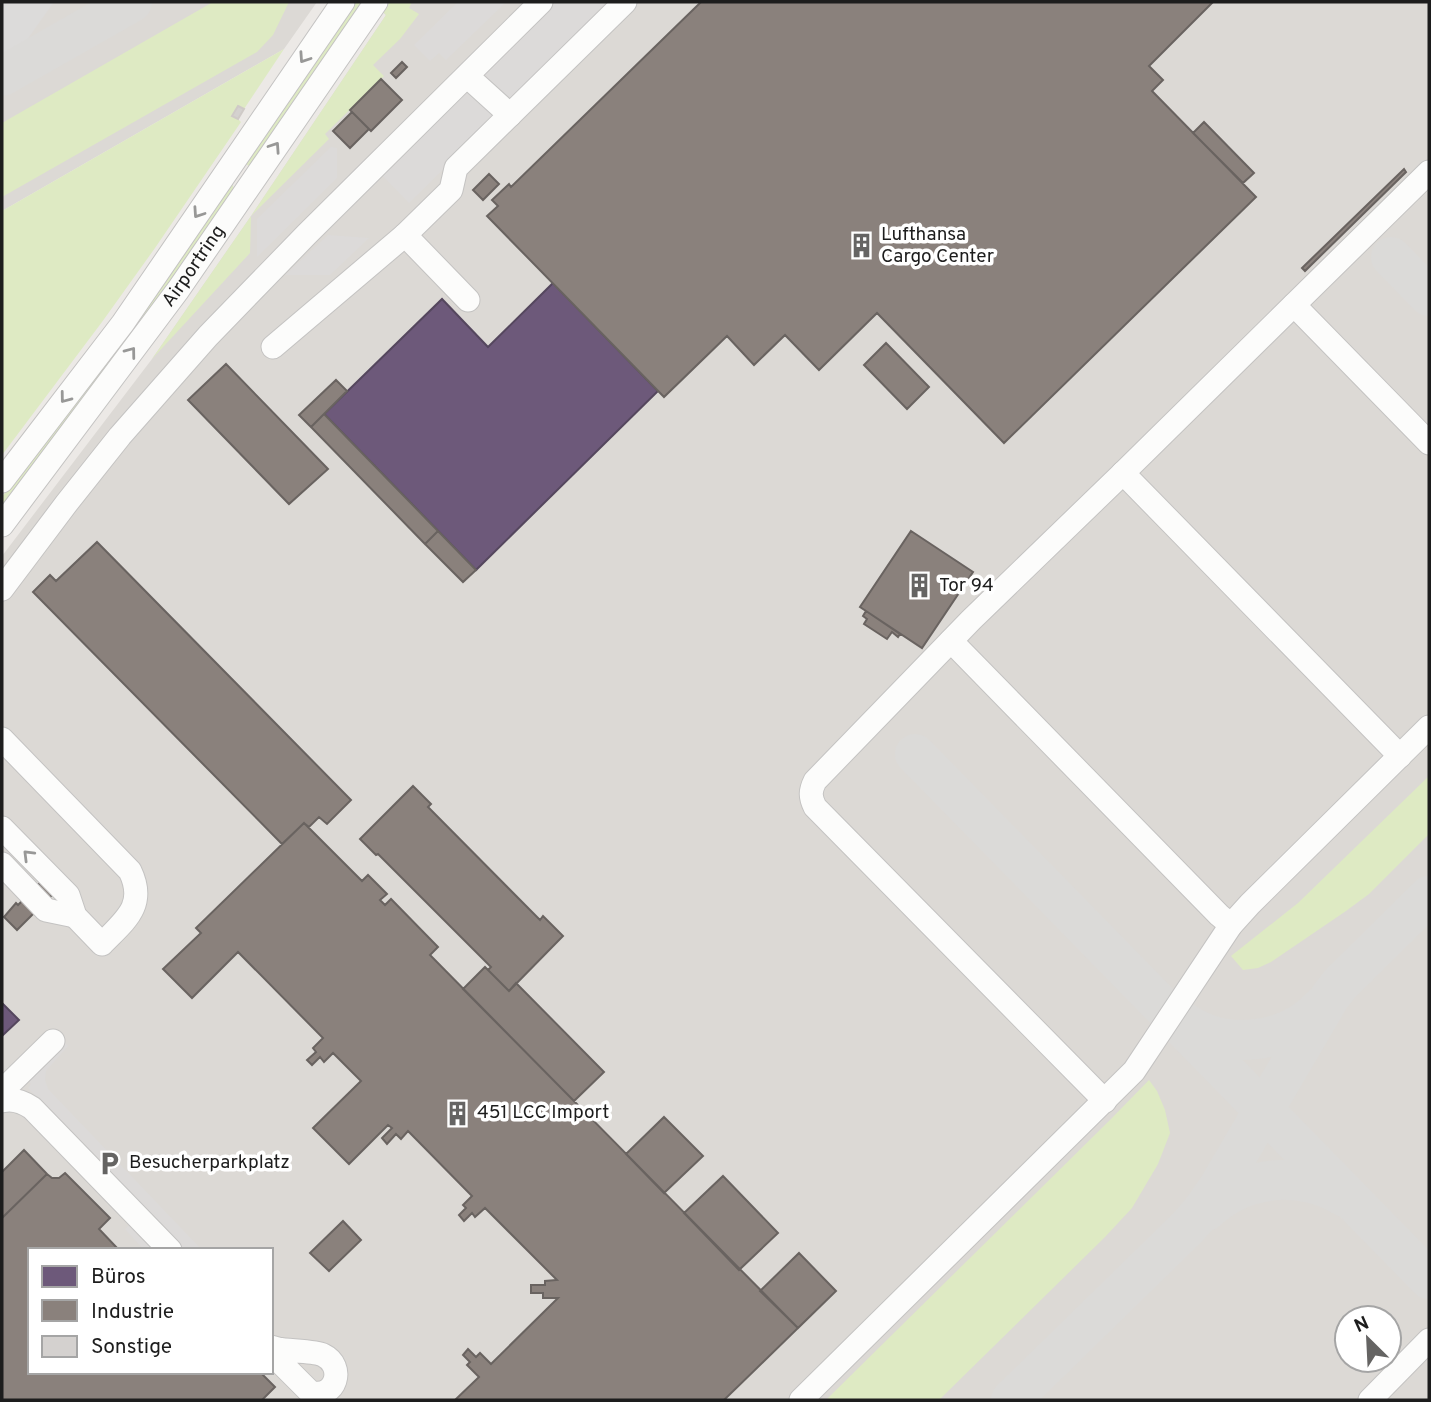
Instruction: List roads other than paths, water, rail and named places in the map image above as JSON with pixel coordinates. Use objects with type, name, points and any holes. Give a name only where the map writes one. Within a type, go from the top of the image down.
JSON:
[{"type":"street","name":"Airportring","points":[[2,481],[123,323],[343,2]]},
{"type":"street","name":"Airportring","points":[[2,525],[177,290],[376,2]]},
{"type":"street","points":[[2,589],[120,436],[192,354],[269,272],[541,2]]},
{"type":"street","points":[[273,347],[405,235],[451,190],[456,168],[625,2]]},
{"type":"street","points":[[467,76],[510,115]]},
{"type":"street","points":[[1105,1101],[815,807],[811,790],[815,781],[989,601],[1429,172]]},
{"type":"street","points":[[405,235],[468,300]]},
{"type":"street","points":[[1294,305],[1429,443]]},
{"type":"street","points":[[1123,473],[1400,756]]},
{"type":"street","points":[[951,641],[1231,925]]},
{"type":"street","points":[[801,1400],[1134,1071],[1231,925],[1429,727]]},
{"type":"street","points":[[2,739],[130,871],[136,890],[130,915],[102,944],[75,916],[68,895],[2,828]]},
{"type":"street","points":[[2,864],[46,910],[75,916]]},
{"type":"street","points":[[2,1091],[53,1041]]},
{"type":"street","points":[[2,1101],[16,1100],[33,1108],[168,1248]]},
{"type":"street","points":[[1370,1400],[1429,1340]]},
{"type":"street","points":[[273,1348],[321,1354],[333,1363],[337,1371],[334,1384],[324,1393],[310,1392],[273,1355]]},
{"type":"place","name":"Lufthansa Cargo Center","points":[[861,246]]},
{"type":"place","name":"Tor 94","points":[[919,586]]},
{"type":"place","name":"451 LCC Import","points":[[457,1113]]},
{"type":"place","name":"Besucherparkplatz","points":[[109,1163]]}]
